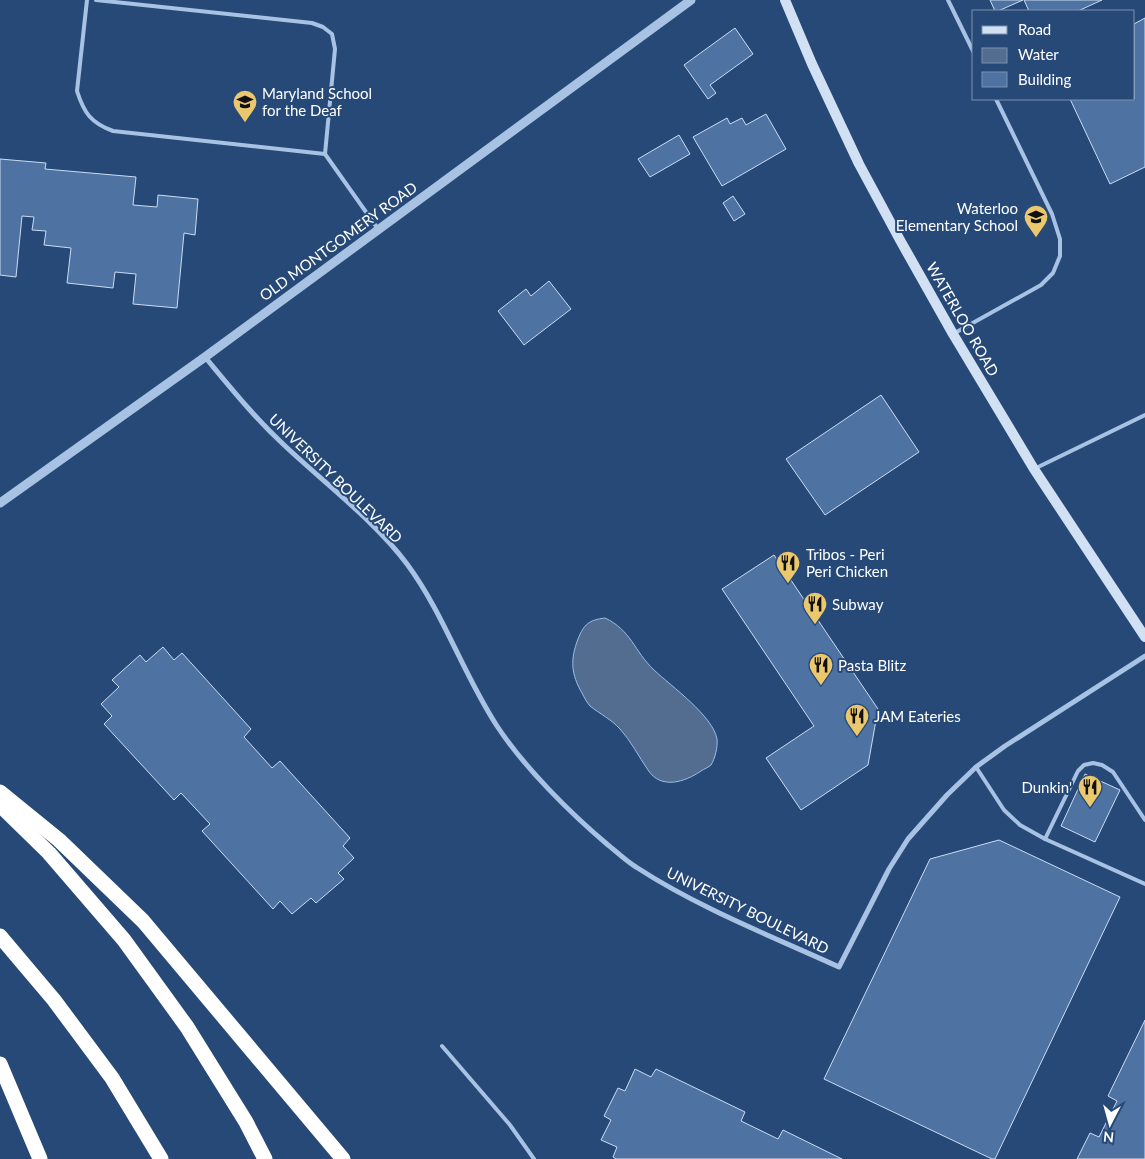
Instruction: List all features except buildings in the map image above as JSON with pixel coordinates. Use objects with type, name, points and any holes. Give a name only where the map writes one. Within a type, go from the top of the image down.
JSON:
[{"type":"highway","points":[[0,792],[59,840],[142,921],[343,1159]]},
{"type":"highway","points":[[0,805],[49,853],[124,940],[187,1027],[246,1122],[265,1159]]},
{"type":"highway","points":[[0,936],[54,1000],[112,1078],[161,1159]]},
{"type":"highway","points":[[0,1064],[40,1159]]},
{"type":"main road","name":"WATERLOO ROAD","points":[[785,0],[812,64],[859,164],[953,334],[1034,469],[1145,637]]},
{"type":"street","name":"OLD MONTGOMERY ROAD","points":[[0,503],[205,357],[691,0]]},
{"type":"street","name":"UNIVERSITY BOULEVARD","points":[[205,357],[250,412],[282,444],[368,522],[406,564],[451,640],[479,697],[498,728],[534,771],[591,831],[634,866],[680,894],[839,967],[889,869],[908,839],[925,818],[976,767],[1033,726],[1145,656]]},
{"type":"lane","points":[[87,0],[77,91],[81,104],[90,118],[99,126],[113,130],[325,154]]},
{"type":"lane","points":[[96,0],[312,23],[332,34],[335,49],[325,154],[378,229]]},
{"type":"lane","points":[[948,0],[972,49]]},
{"type":"lane","points":[[953,334],[1041,285],[1053,273],[1060,256],[1060,239],[1052,214],[996,100]]},
{"type":"lane","points":[[1034,469],[1145,415]]},
{"type":"lane","points":[[1045,839],[1078,771],[1084,765],[1093,763],[1113,772],[1145,820]]},
{"type":"lane","points":[[976,767],[1004,810],[1020,825],[1045,839],[1145,884]]},
{"type":"lane","points":[[442,1046],[510,1125],[534,1159]]},
{"type":"water","points":[[605,618],[614,623],[627,635],[647,663],[700,711],[708,721],[717,739],[717,749],[710,766],[681,781],[666,782],[660,780],[648,770],[620,729],[590,706],[578,686],[574,673],[574,654],[578,639],[585,626],[595,620]]},
{"type":"place","name":"Maryland School for the Deaf","points":[[245,123]]},
{"type":"place","name":"Waterloo Elementary School","points":[[1036,238]]},
{"type":"place","name":"Tribos - Peri Peri Chicken","points":[[788,584]]},
{"type":"place","name":"Subway","points":[[815,625]]},
{"type":"place","name":"Pasta Blitz","points":[[821,686]]},
{"type":"place","name":"JAM Eateries","points":[[857,737]]},
{"type":"place","name":"Dunkin'","points":[[1090,808]]}]
